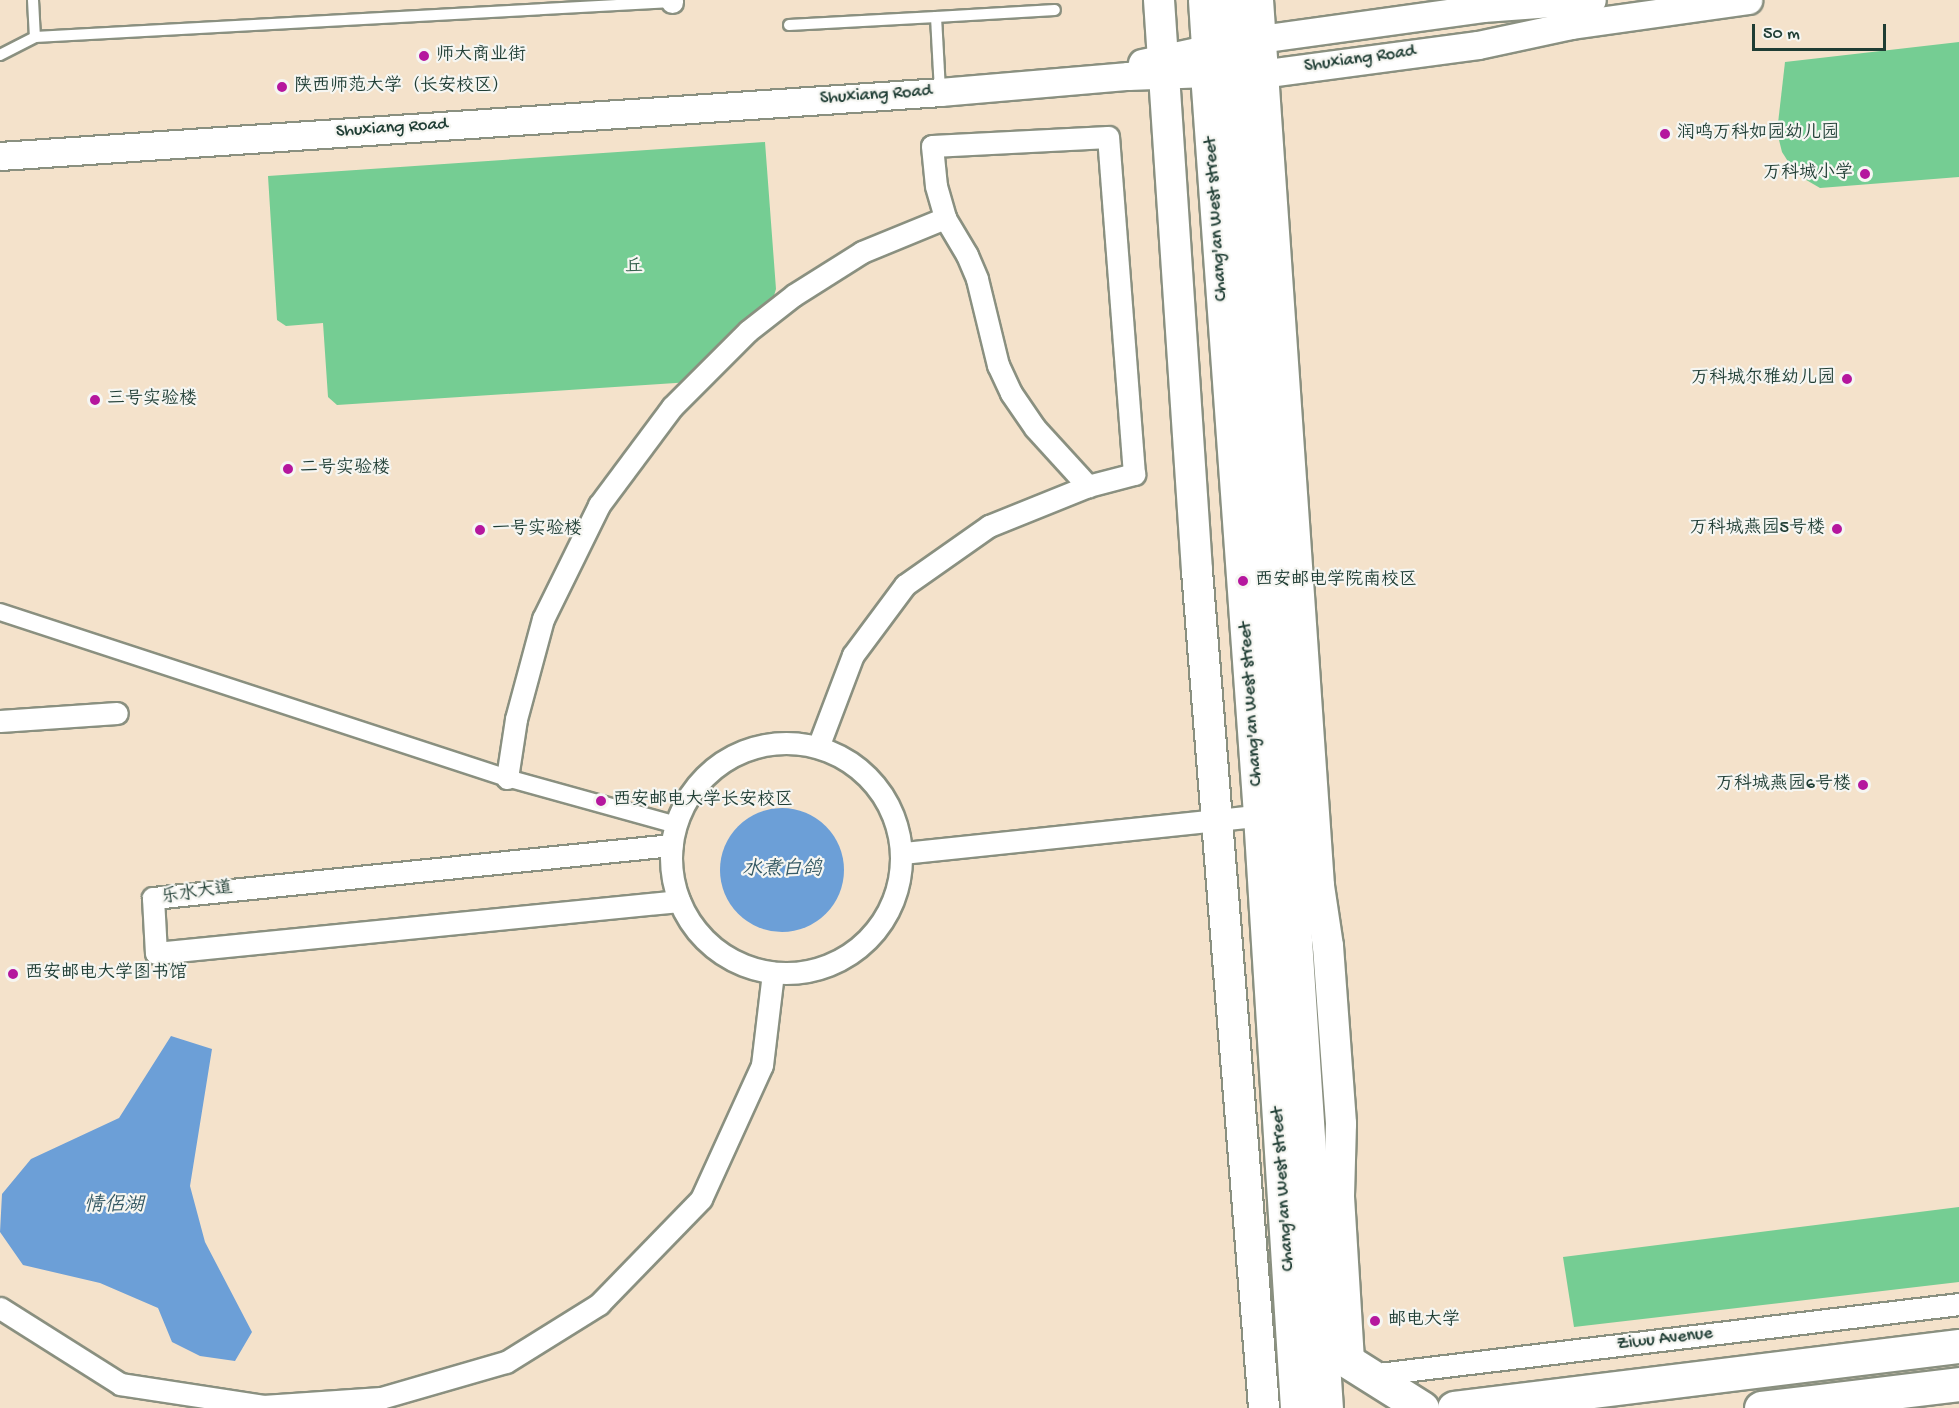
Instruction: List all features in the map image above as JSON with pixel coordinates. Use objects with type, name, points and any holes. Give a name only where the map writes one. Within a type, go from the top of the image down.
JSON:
[{"type":"main road","points":[[1159,0],[1217,820],[1264,1408]]},
{"type":"main road","name":"Chang'an West street","points":[[1205,0],[1236,59]]},
{"type":"main road","name":"Chang'an West street","points":[[1235,0],[1273,814],[1297,1408]]},
{"type":"main road","points":[[1258,0],[1236,59],[1319,886],[1328,946],[1340,1112],[1339,1197],[1360,1369]]},
{"type":"main road","name":"Chang'an West street","points":[[1273,814],[1326,1408]]},
{"type":"main road","points":[[1322,1345],[1422,1408]]},
{"type":"main road","points":[[1454,1408],[1959,1346]]},
{"type":"main road","points":[[1761,1408],[1959,1384]]},
{"type":"street","name":"Shuxiang Road","points":[[1236,59],[1482,8],[1592,0]]},
{"type":"street","name":"Shuxiang Road","points":[[0,156],[940,86],[1236,59],[1478,45],[1571,25],[1748,0]]},
{"type":"street","name":"Shuxiang Road","points":[[0,140],[940,86]]},
{"type":"street","points":[[818,747],[854,655],[905,585],[989,526],[1088,486],[1134,474],[1108,137],[932,146],[936,186],[945,218],[967,255],[977,279],[999,365],[1011,393],[1035,428],[1088,486]]},
{"type":"street","points":[[507,778],[516,719],[543,619],[599,505],[672,407],[748,331],[794,296],[862,252],[945,218]]},
{"type":"street","points":[[0,612],[674,835]]},
{"type":"street","points":[[0,721],[117,714]]},
{"type":"street","points":[[782,743],[818,747],[853,764],[881,793],[898,829],[903,853],[892,904],[873,934],[845,958],[811,971],[773,973],[745,966],[717,951],[695,928],[680,901],[672,873],[674,835],[691,793],[716,767],[747,750],[771,745],[782,743]]},
{"type":"street","points":[[903,853],[1273,814]]},
{"type":"street","name":"乐水大道","points":[[674,835],[153,898],[156,953],[680,901]]},
{"type":"street","points":[[0,1308],[120,1384],[263,1406],[381,1398],[506,1362],[599,1304],[701,1199],[762,1065],[773,973]]},
{"type":"street","name":"Ziwu Avenue","points":[[1360,1369],[1959,1304]]},
{"type":"lane","points":[[0,55],[35,37],[672,1]]},
{"type":"lane","points":[[33,5],[35,37]]},
{"type":"lane","points":[[789,25],[1055,9]]},
{"type":"lane","points":[[936,17],[940,86]]},
{"type":"green space","points":[[1959,42],[1959,177],[1820,188],[1796,174],[1782,152],[1777,132],[1785,62]]},
{"type":"green space","name":"丘","points":[[765,142],[776,289],[769,313],[691,382],[337,405],[328,397],[323,323],[286,326],[277,320],[268,176]]},
{"type":"green space","points":[[1959,1207],[1959,1282],[1574,1327],[1563,1257]]},
{"type":"water","name":"水煮白鸽","points":[[782,808],[806,813],[817,818],[826,826],[834,835],[839,846],[844,870],[839,894],[834,905],[826,914],[817,922],[806,927],[782,932],[758,927],[747,922],[738,914],[730,905],[725,894],[720,870],[725,846],[730,835],[738,826],[747,818],[758,813]]},
{"type":"water","name":"情侣湖","points":[[171,1036],[212,1049],[190,1186],[205,1242],[252,1332],[235,1361],[200,1356],[172,1342],[158,1308],[100,1283],[23,1265],[0,1232],[2,1194],[31,1159],[119,1118]]},
{"type":"place","name":"师大商业街","points":[[424,56]]},
{"type":"place","name":"陕西师范大学（长安校区）","points":[[282,87]]},
{"type":"place","name":"润鸣万科如园幼儿园","points":[[1665,134]]},
{"type":"place","name":"万科城小学","points":[[1865,174]]},
{"type":"place","name":"万科城尔雅幼儿园","points":[[1847,379]]},
{"type":"place","name":"三号实验楼","points":[[95,400]]},
{"type":"place","name":"二号实验楼","points":[[288,469]]},
{"type":"place","name":"万科城燕园5号楼","points":[[1837,529]]},
{"type":"place","name":"一号实验楼","points":[[480,530]]},
{"type":"place","name":"西安邮电学院南校区","points":[[1243,581]]},
{"type":"place","name":"万科城燕园6号楼","points":[[1863,785]]},
{"type":"place","name":"西安邮电大学长安校区","points":[[601,801]]},
{"type":"place","name":"西安邮电大学图书馆","points":[[13,974]]},
{"type":"place","name":"邮电大学","points":[[1375,1321]]}]
